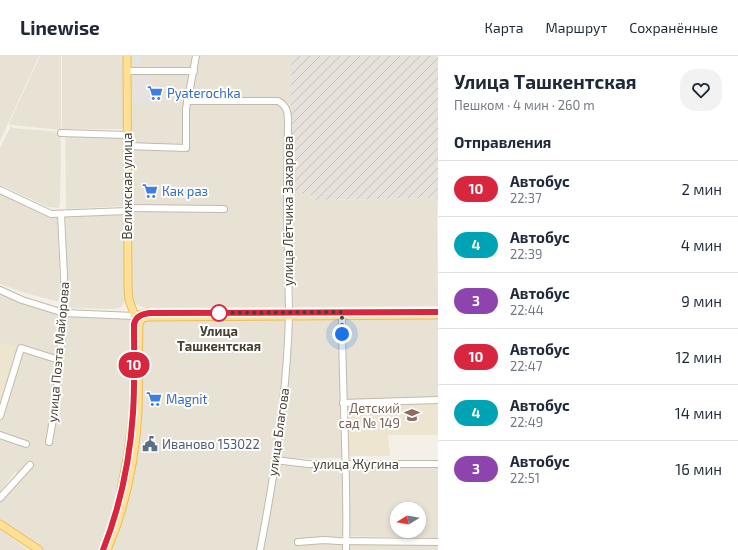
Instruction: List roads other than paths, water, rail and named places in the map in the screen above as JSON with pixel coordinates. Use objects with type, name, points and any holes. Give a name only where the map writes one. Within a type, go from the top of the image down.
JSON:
[{"type":"main road","name":"Велижская улица","points":[[107,550],[115,531],[123,504],[134,454],[138,412],[139,319],[129,300],[128,288],[127,56]]},
{"type":"main road","points":[[139,319],[289,314],[438,312]]},
{"type":"main road","points":[[420,313],[438,315]]},
{"type":"main road","name":"Велижская улица","points":[[103,550],[111,530],[118,505],[129,446],[133,411],[139,319]]},
{"type":"main road","points":[[0,524],[39,550]]},
{"type":"main road","points":[[0,530],[32,550]]},
{"type":"street","points":[[127,146],[186,148],[186,109],[196,56]]},
{"type":"street","points":[[127,71],[194,70]]},
{"type":"street","name":"улица Лётчика Захарова","points":[[187,101],[278,101],[284,104],[287,109],[289,314]]},
{"type":"street","points":[[61,133],[127,135]]},
{"type":"street","points":[[0,190],[51,214],[127,209],[224,209]]},
{"type":"street","name":"улица Поэта Майорова","points":[[49,442],[55,408],[64,313],[64,268],[61,214]]},
{"type":"street","points":[[0,290],[22,300],[64,313],[139,319]]},
{"type":"street","name":"улица Благова","points":[[260,550],[275,460],[286,380],[289,314]]},
{"type":"street","points":[[342,314],[343,403],[346,464],[346,550]]},
{"type":"street","points":[[0,416],[21,348],[59,360]]},
{"type":"street","points":[[343,403],[438,400]]},
{"type":"street","points":[[0,435],[26,444]]},
{"type":"street","name":"улица Жугина","points":[[275,460],[308,464],[438,464]]},
{"type":"street","points":[[0,498],[30,465]]},
{"type":"street","points":[[298,542],[324,540],[438,542]]},
{"type":"place","name":"Pyaterochka","points":[[155,93]]},
{"type":"place","name":"Как раз","points":[[150,191]]},
{"type":"place","name":"Улица Ташкентская","points":[[219,313]]},
{"type":"place","name":"Magnit","points":[[154,399]]},
{"type":"place","name":"Детский сад № 149","points":[[412,415]]},
{"type":"place","name":"Иваново 153022","points":[[150,444]]}]
